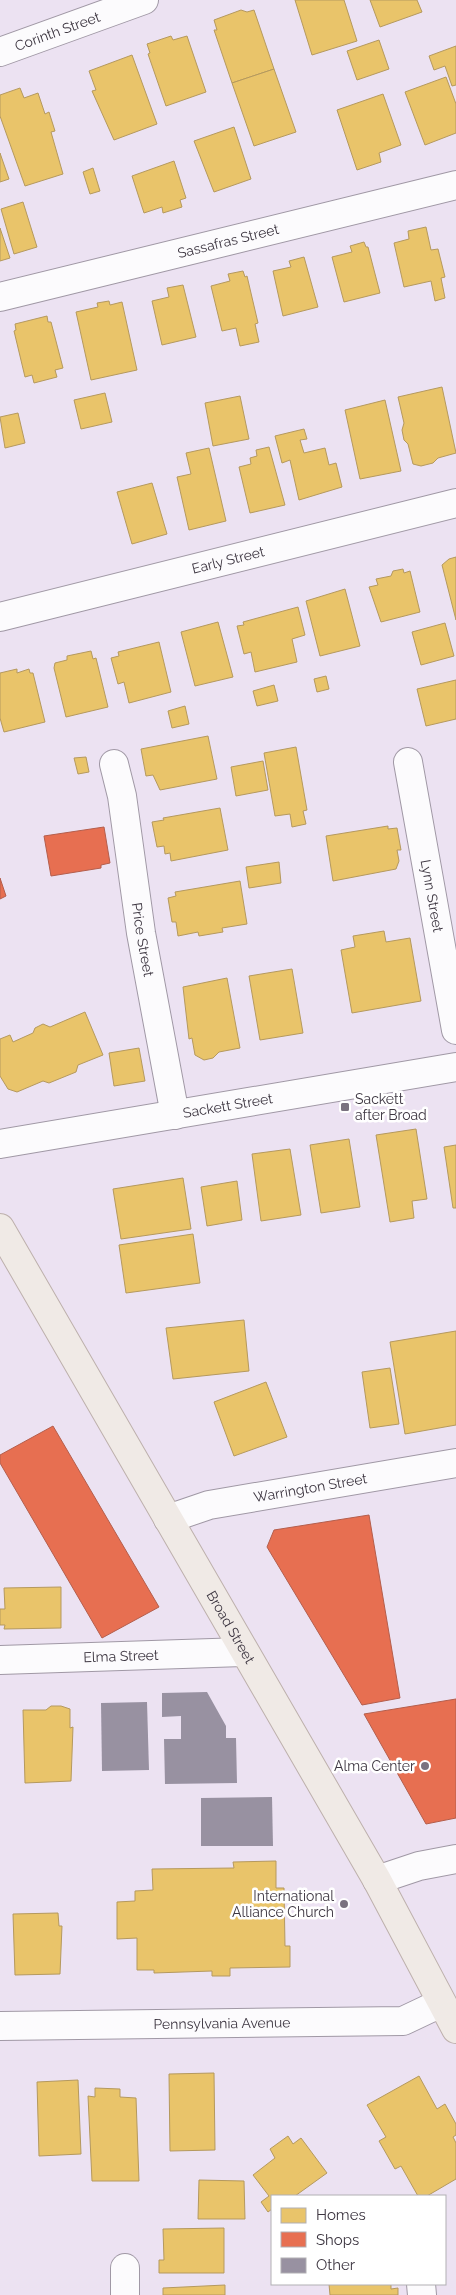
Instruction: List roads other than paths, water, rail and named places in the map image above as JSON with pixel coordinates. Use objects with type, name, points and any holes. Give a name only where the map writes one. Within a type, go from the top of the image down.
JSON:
[{"type":"main road","name":"Broad Street","points":[[0,1228],[243,1652],[377,1880],[456,2028]]},
{"type":"street","name":"Corinth Street","points":[[0,52],[144,0]]},
{"type":"street","name":"Sassafras Street","points":[[0,297],[456,185]]},
{"type":"street","name":"Early Street","points":[[0,616],[456,503]]},
{"type":"street","name":"Lynn Street","points":[[408,762],[456,1030]]},
{"type":"street","name":"Price Street","points":[[114,764],[122,796],[141,933],[175,1114]]},
{"type":"street","name":"Sackett Street","points":[[0,1144],[456,1067]]},
{"type":"street","name":"Warrington Street","points":[[168,1519],[209,1505],[456,1463]]},
{"type":"street","name":"Elma Street","points":[[0,1660],[243,1652]]},
{"type":"street","points":[[377,1880],[419,1866],[456,1859]]},
{"type":"street","name":"Pennsylvania Avenue","points":[[0,2026],[403,2021],[441,2003]]},
{"type":"street","points":[[125,2268],[125,2295]]},
{"type":"place","name":"Sackett after Broad","points":[[345,1107]]},
{"type":"place","name":"Alma Center","points":[[425,1766]]},
{"type":"place","name":"International Alliance Church","points":[[344,1904]]}]
